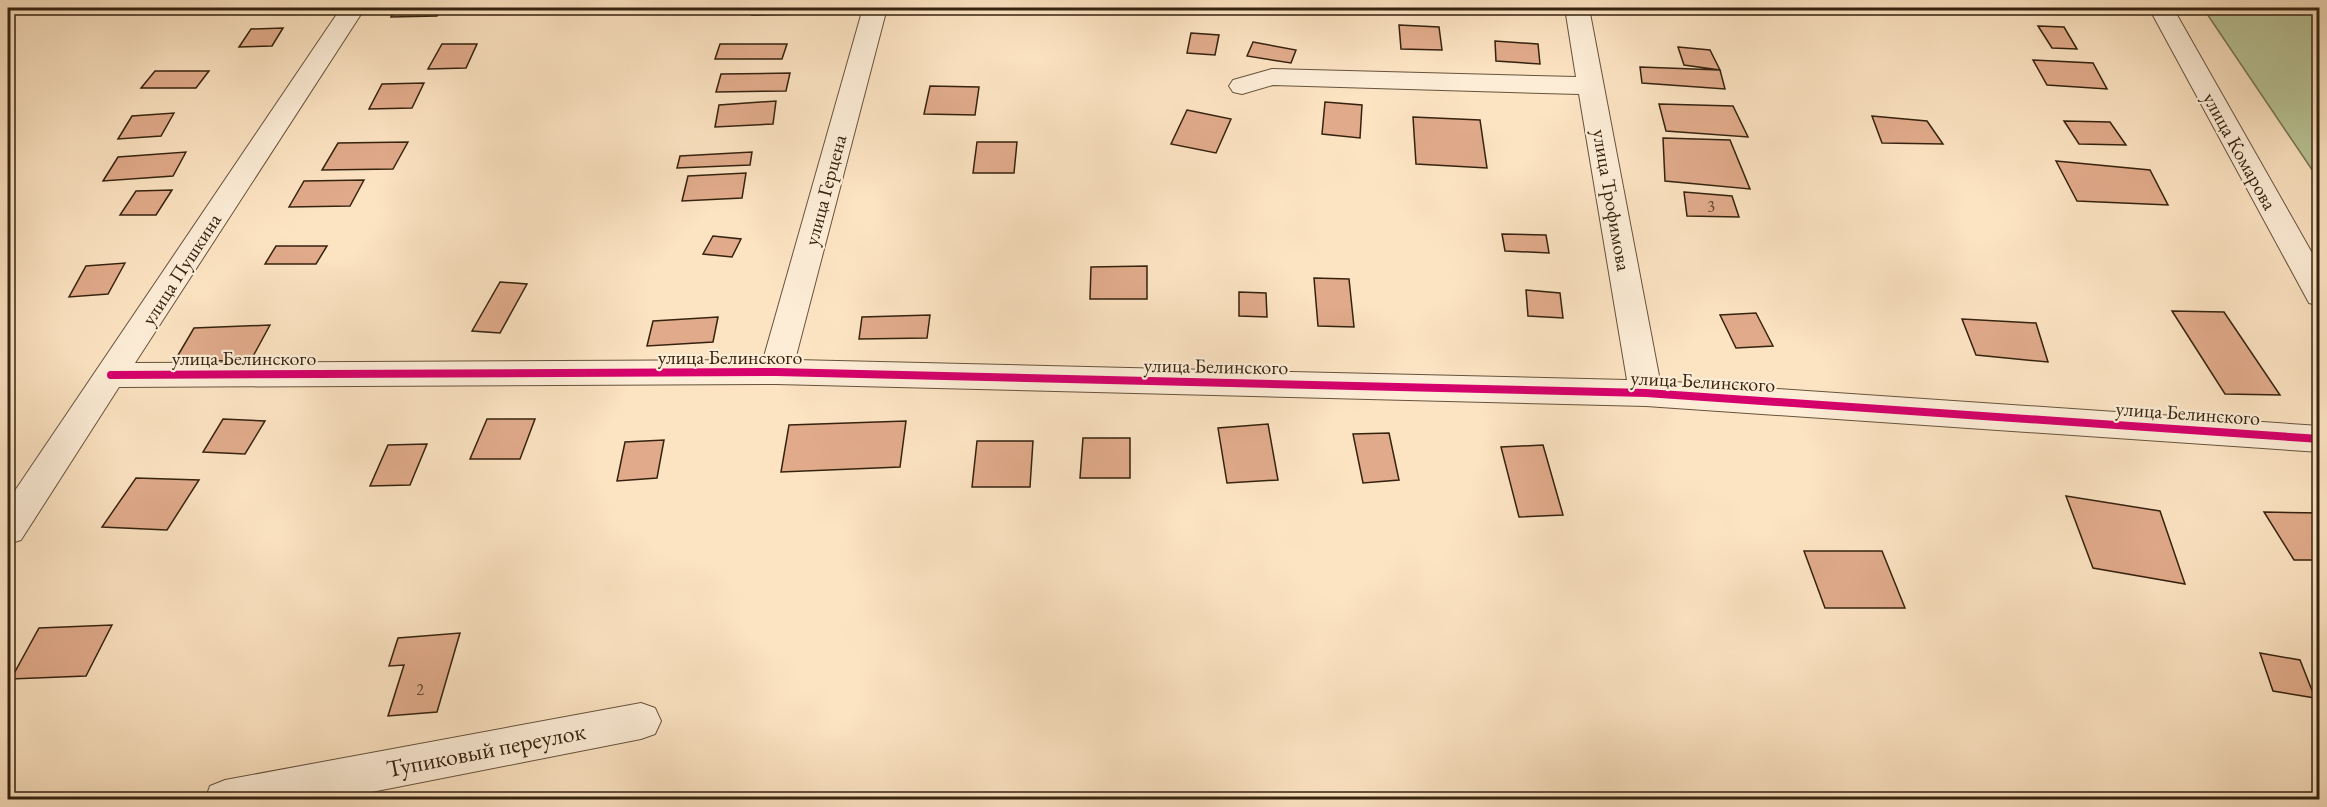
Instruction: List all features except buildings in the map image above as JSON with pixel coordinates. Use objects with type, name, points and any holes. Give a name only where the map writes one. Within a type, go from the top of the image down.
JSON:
[{"type":"street","name":"улица Пушкина","points":[[8,529],[353,8]]},
{"type":"street","name":"улица Герцена","points":[[776,372],[874,8]]},
{"type":"street","name":"улица Трофимова","points":[[1577,8],[1646,393]]},
{"type":"street","name":"улица Комарова","points":[[2161,8],[2319,295]]},
{"type":"street","points":[[1242,86],[1272,77],[1591,86]]},
{"type":"street","name":"улица Белинского","points":[[111,375],[776,372],[1646,393],[2319,439]]},
{"type":"street","name":"Тупиковый переулок","points":[[225,800],[641,722]]},
{"type":"green space","points":[[2203,8],[2319,8],[2319,180]]},
{"type":"cycle path","points":[[111,375],[776,372],[1646,393],[2320,439]]}]
